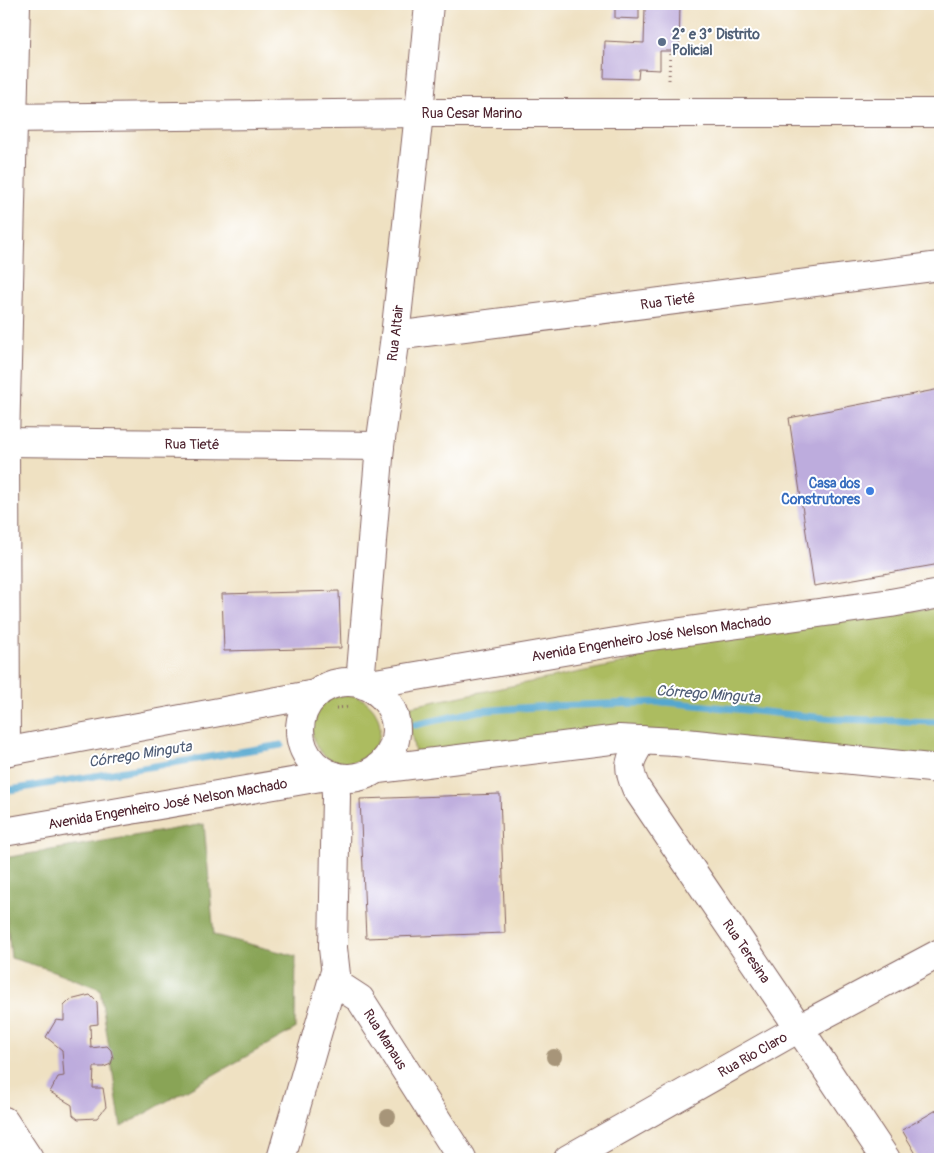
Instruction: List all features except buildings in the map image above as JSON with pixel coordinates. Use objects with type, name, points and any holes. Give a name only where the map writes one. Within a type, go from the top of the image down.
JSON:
[{"type":"street","points":[[16,4],[9,118],[4,442],[5,752],[321,701]]},
{"type":"street","name":"Rua Altair","points":[[356,684],[380,446],[395,336],[419,113],[429,4]]},
{"type":"street","name":"Rua Cesar Marino","points":[[9,118],[419,113],[940,113]]},
{"type":"street","name":"Rua Tietê","points":[[395,336],[940,266]]},
{"type":"street","name":"Rua Tietê","points":[[4,442],[380,446]]},
{"type":"street","name":"Avenida Engenheiro José Nelson Machado","points":[[321,701],[325,688],[940,594]]},
{"type":"street","points":[[321,701],[307,705],[301,716],[301,742],[306,754],[325,773],[347,779],[392,752],[396,740],[397,727],[388,703],[381,694],[356,684]]},
{"type":"street","name":"Avenida Engenheiro José Nelson Machado","points":[[4,832],[619,739],[940,768]]},
{"type":"street","name":"Rua Teresina","points":[[642,740],[633,755],[629,772],[636,788],[886,1159]]},
{"type":"street","points":[[281,1159],[331,995],[347,779]]},
{"type":"street","name":"Rua Rio Claro","points":[[568,1159],[799,1028],[940,953]]},
{"type":"street","name":"Rua Manaus","points":[[331,995],[360,999],[462,1159]]},
{"type":"street","points":[[4,1121],[28,1159]]},
{"type":"path","points":[[669,80],[670,51]]},
{"type":"path","points":[[321,701],[356,684]]},
{"type":"green space","points":[[940,607],[940,760],[782,743],[415,754],[407,707],[620,664],[676,642]]},
{"type":"green space","points":[[346,695],[359,698],[370,705],[377,716],[380,729],[377,742],[370,753],[359,760],[346,763],[333,760],[322,753],[315,742],[312,729],[315,716],[322,705],[333,698]]},
{"type":"green space","points":[[204,824],[214,935],[296,956],[295,1029],[121,1127],[100,989],[48,969],[11,958],[4,894],[4,858]]},
{"type":"waterway","name":"Córrego Minguta","points":[[415,725],[478,711],[549,706],[665,702],[835,719],[940,722]]},
{"type":"waterway","name":"Córrego Minguta","points":[[4,791],[281,745]]},
{"type":"place","name":"2° e 3° Distrito Policial","points":[[662,42]]},
{"type":"place","name":"Casa dos Construtores","points":[[870,491]]}]
